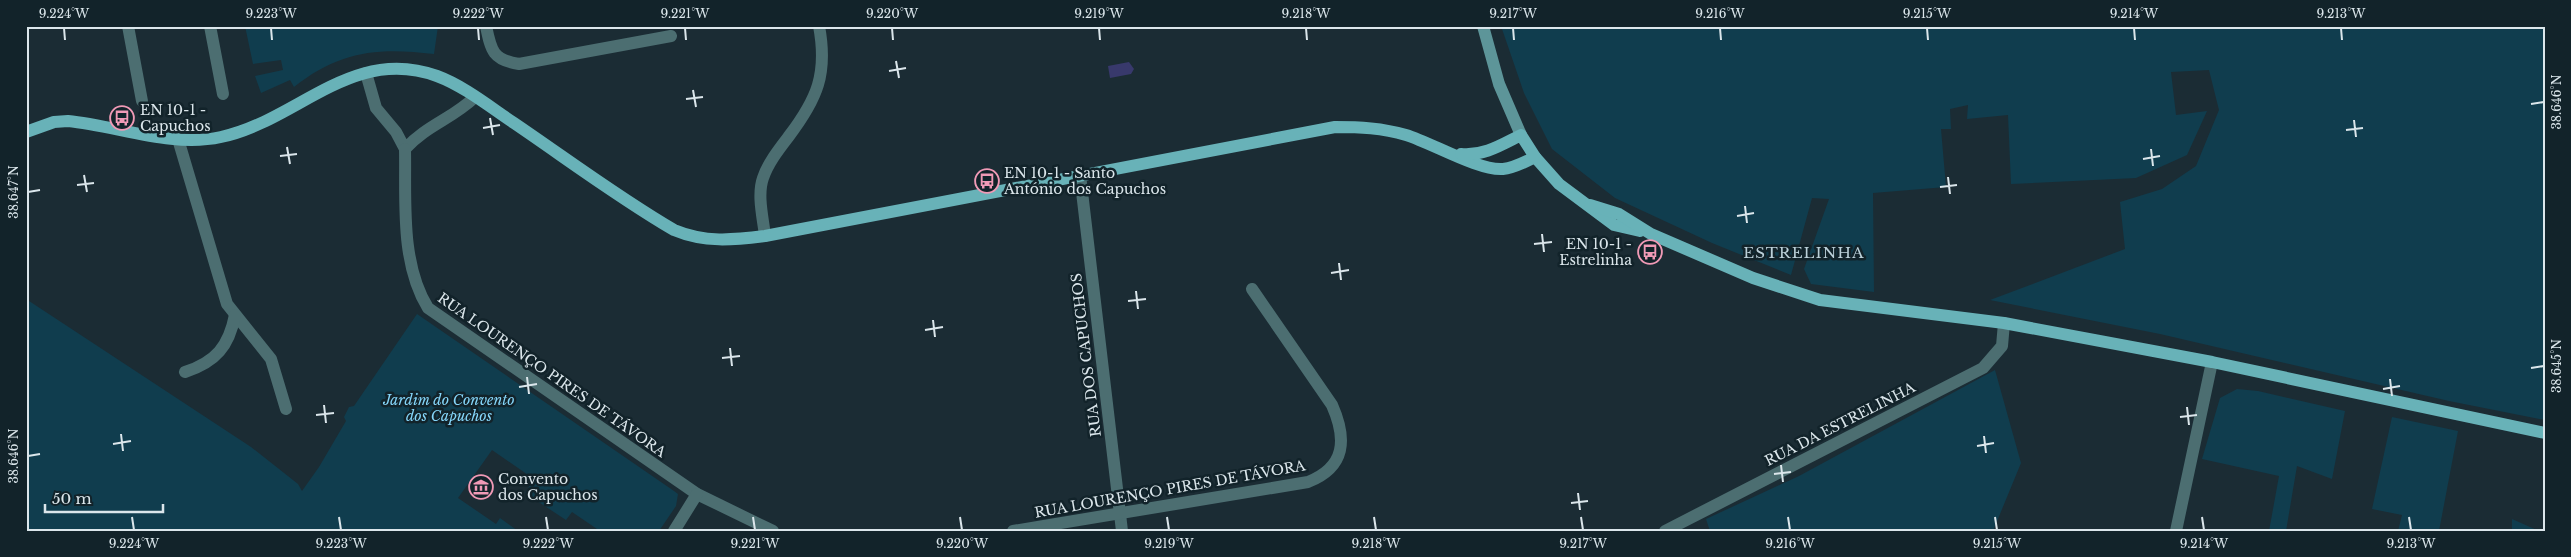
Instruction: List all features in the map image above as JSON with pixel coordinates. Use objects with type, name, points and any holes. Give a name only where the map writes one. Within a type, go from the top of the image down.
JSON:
[{"type":"main road","points":[[26,132],[54,122],[68,121],[178,138],[206,140],[223,137],[259,124],[326,87],[366,72],[396,69],[425,73],[437,76],[474,97],[674,230],[703,239],[731,240],[765,236],[1335,128],[1375,127],[1451,152],[1486,168],[1502,169],[1518,165],[1535,157]]},
{"type":"main road","points":[[1451,152],[1475,155],[1485,153],[1521,135],[1535,157],[1559,184],[1590,205],[1619,214],[1651,234],[1752,278],[1820,300],[2004,323],[2212,362],[2545,433]]},
{"type":"street","points":[[128,26],[142,101]]},
{"type":"street","points":[[210,26],[223,94]]},
{"type":"street","points":[[486,26],[491,49],[497,56],[504,62],[519,64],[671,36]]},
{"type":"street","points":[[765,236],[762,180],[771,162],[814,99],[820,76],[822,53],[819,26]]},
{"type":"street","points":[[1483,26],[1499,84],[1521,135]]},
{"type":"street","points":[[366,72],[376,108],[396,132],[405,149],[422,132],[462,110],[474,97]]},
{"type":"street","points":[[178,138],[227,304],[271,359],[286,409]]},
{"type":"street","name":"RUA LOURENÇO PIRES DE TÁVORA","points":[[405,149],[410,252],[414,281],[428,308],[697,494],[774,531]]},
{"type":"street","name":"RUA DOS CAPUCHOS","points":[[1080,175],[1122,531]]},
{"type":"street","name":"RUA LOURENÇO PIRES DE TÁVORA","points":[[1013,531],[1308,482],[1322,476],[1333,467],[1339,454],[1342,437],[1336,414],[1252,289]]},
{"type":"street","points":[[185,372],[205,364],[223,348],[231,333],[235,314]]},
{"type":"street","name":"RUA DA ESTRELINHA","points":[[1665,531],[1983,368],[2002,346],[2004,323]]},
{"type":"street","points":[[2176,531],[2212,362]]},
{"type":"street","points":[[674,531],[697,494]]},
{"type":"green space","points":[[245,26],[438,26],[434,54],[395,51],[360,54],[327,66],[294,87],[290,80],[261,93],[255,76],[283,70],[281,60],[253,64]]},
{"type":"green space","points":[[1501,26],[2545,26],[2545,420],[2449,401],[2160,334],[1990,300],[2125,249],[2120,202],[2162,189],[2196,166],[2219,110],[2209,70],[2171,72],[2176,115],[2207,111],[2187,155],[2136,178],[2011,184],[2008,115],[1967,119],[1968,105],[1950,109],[1951,129],[1941,129],[1946,187],[1873,193],[1874,292],[1811,284],[1804,269],[1829,199],[1812,198],[1791,275],[1712,243],[1615,198],[1552,149],[1524,93]]},
{"type":"green space","name":"Jardim do Convento dos Capuchos","points":[[26,299],[251,447],[298,484],[302,491],[319,467],[346,421],[344,417],[349,407],[354,406],[417,314],[674,491],[678,494],[676,506],[659,531],[600,531],[572,512],[566,520],[525,493],[534,479],[492,450],[458,498],[496,524],[500,518],[518,531],[26,531]]},
{"type":"green space","points":[[1995,370],[2021,463],[1993,531],[1710,531],[1706,519],[1799,476]]},
{"type":"green space","points":[[2237,389],[2258,391],[2345,411],[2332,479],[2297,466],[2286,531],[2269,531],[2279,476],[2202,459],[2220,398]]},
{"type":"green space","points":[[2392,417],[2458,431],[2439,531],[2398,531],[2402,515],[2372,509]]},
{"type":"green space","points":[[2512,519],[2539,531],[2512,531]]},
{"type":"shaded area","points":[[1129,62],[1134,69],[1131,74],[1110,78],[1108,66]]},
{"type":"place","name":"EN 10-1 - Capuchos","points":[[122,118]]},
{"type":"place","name":"EN 10-1 - Santo António dos Capuchos","points":[[987,181]]},
{"type":"place","name":"EN 10-1 - Estrelinha","points":[[1650,252]]},
{"type":"place","name":"Convento dos Capuchos","points":[[481,487]]},
{"type":"district","name":"ESTRELINHA","points":[[1804,252]]}]
